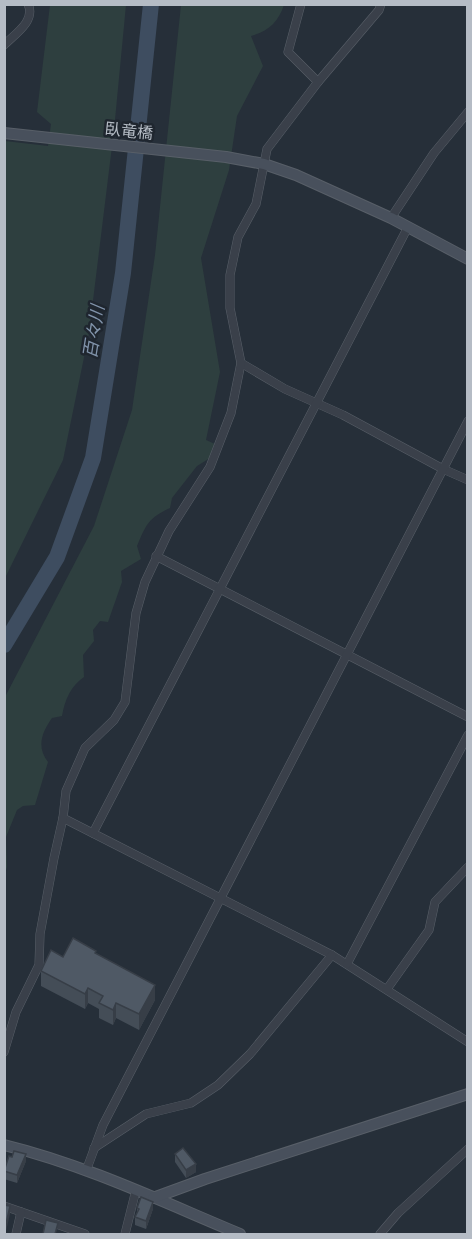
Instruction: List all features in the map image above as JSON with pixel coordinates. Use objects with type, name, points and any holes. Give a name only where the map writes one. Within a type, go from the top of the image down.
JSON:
[{"type":"street","points":[[4,45],[28,21],[31,15],[28,4]]},
{"type":"street","points":[[302,4],[288,52],[318,82]]},
{"type":"street","points":[[4,1052],[16,1012],[39,965],[40,934],[63,818],[66,791],[86,748],[114,720],[125,702],[136,613],[145,582],[156,556],[210,467],[231,413],[241,363],[230,308],[230,275],[238,237],[256,204],[267,149],[318,82],[379,10],[381,4]]},
{"type":"street","points":[[391,218],[434,153],[468,112]]},
{"type":"street","name":"臥竜橋","points":[[4,133],[226,157],[264,164],[296,175],[391,218],[468,259]]},
{"type":"street","points":[[93,833],[408,227]]},
{"type":"street","points":[[241,363],[285,389],[344,415],[442,469],[468,480]]},
{"type":"street","points":[[86,1171],[103,1125],[468,421]]},
{"type":"street","points":[[156,556],[468,717]]},
{"type":"street","points":[[347,964],[468,735]]},
{"type":"street","points":[[63,818],[332,955],[468,1042]]},
{"type":"street","points":[[387,989],[429,930],[435,902],[468,867]]},
{"type":"street","points":[[94,1148],[146,1114],[192,1102],[218,1085],[250,1054],[332,955]]},
{"type":"street","points":[[153,1198],[468,1094]]},
{"type":"street","points":[[4,1144],[38,1153],[136,1190],[240,1234]]},
{"type":"street","points":[[380,1234],[398,1213],[468,1149]]},
{"type":"street","points":[[125,1234],[136,1190]]},
{"type":"street","points":[[4,1206],[70,1232],[85,1234]]},
{"type":"street","points":[[16,1234],[21,1212]]},
{"type":"shaded area","points":[[50,5],[126,5],[114,130],[89,333],[63,460],[5,578],[5,141],[48,146],[51,124],[37,112]]},
{"type":"shaded area","points":[[181,5],[284,5],[272,25],[251,36],[263,66],[237,116],[229,170],[201,258],[220,372],[206,440],[215,444],[210,458],[197,466],[172,498],[170,508],[157,515],[146,527],[137,546],[141,559],[121,571],[122,582],[108,622],[100,621],[93,630],[94,641],[83,655],[84,677],[69,694],[62,716],[52,718],[43,734],[42,751],[48,762],[35,805],[23,806],[17,810],[6,837],[7,867],[5,874],[5,697],[94,526],[132,410],[155,255]]},
{"type":"building","points":[[73,938],[96,951],[95,953],[155,985],[139,1014],[116,1003],[113,1010],[99,1003],[103,996],[88,988],[85,994],[41,971],[51,950],[63,957]]},
{"type":"building","points":[[183,1148],[196,1164],[186,1170],[175,1154]]},
{"type":"building","points":[[14,1151],[26,1154],[17,1175],[4,1171],[9,1156],[12,1157]]},
{"type":"building","points":[[141,1197],[153,1202],[146,1221],[135,1217]]},
{"type":"building","points":[[4,1205],[10,1206],[6,1224],[4,1223]]},
{"type":"building","points":[[46,1220],[58,1223],[55,1234],[43,1234]]},
{"type":"waterway","name":"百々川","points":[[4,645],[57,557],[93,458],[123,273],[151,4]]}]
